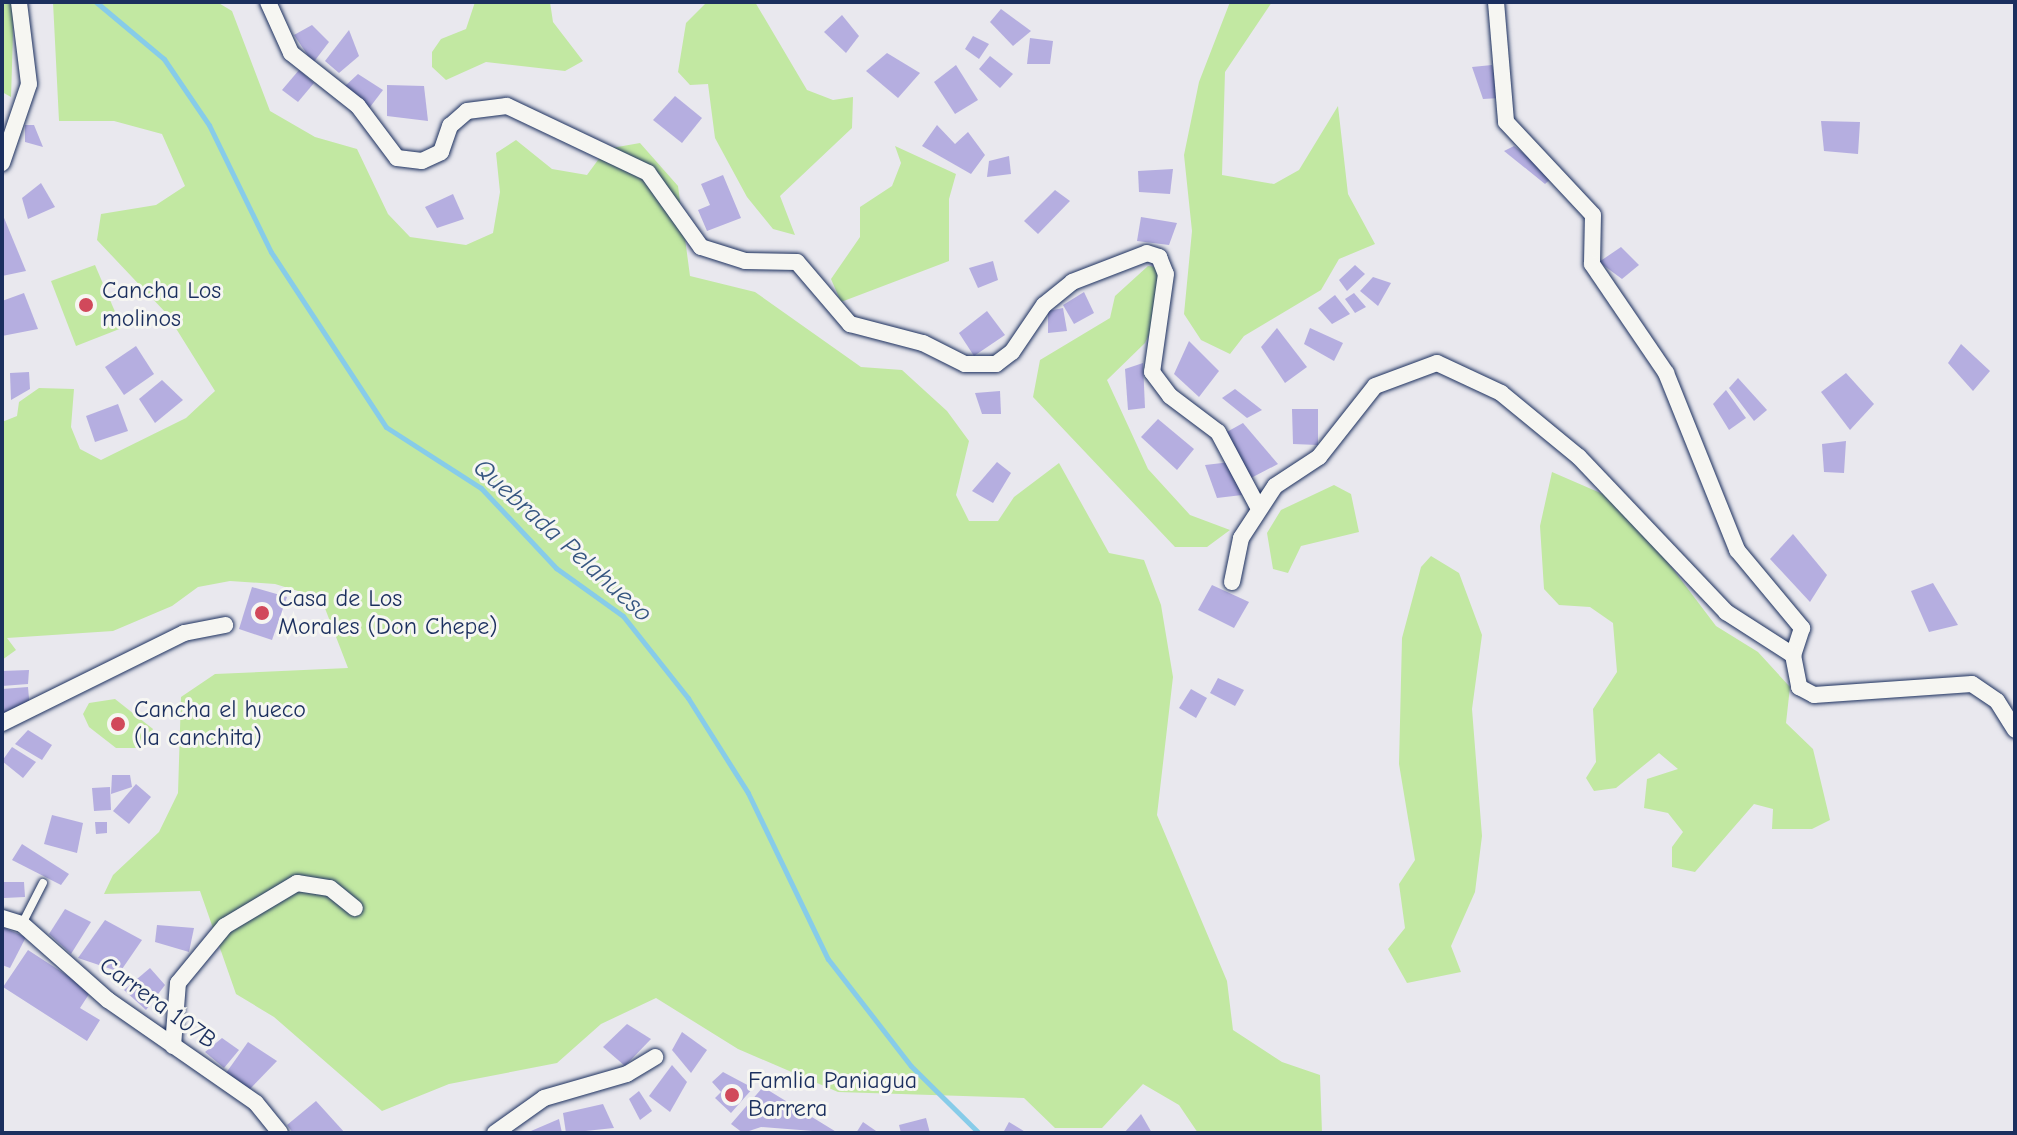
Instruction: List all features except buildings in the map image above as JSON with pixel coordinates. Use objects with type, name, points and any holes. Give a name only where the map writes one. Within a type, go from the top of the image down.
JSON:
[{"type":"street","points":[[2,163],[29,84],[19,2]]},
{"type":"street","points":[[268,2],[291,53],[358,106],[397,158],[422,161],[441,152],[450,126],[474,107],[516,109],[648,173],[701,247],[745,261],[797,262],[850,324],[923,343],[965,364],[996,364],[1012,352],[1044,305],[1072,282],[1147,253],[1159,257],[1166,274],[1152,372],[1170,396],[1218,432],[1258,507]]},
{"type":"street","points":[[1496,2],[1506,122],[1593,215],[1592,264],[1666,373],[1737,550],[1802,628],[1793,655],[1799,687],[1814,695],[1972,684],[1997,701],[2015,730]]},
{"type":"street","points":[[1232,582],[1241,538],[1258,507],[1275,486],[1319,457],[1375,386],[1411,367],[1462,369],[1579,457],[1726,612],[1793,655]]},
{"type":"street","points":[[2,723],[184,633],[225,625]]},
{"type":"street","points":[[173,1046],[178,983],[225,926],[297,883],[330,888],[355,908]]},
{"type":"street","name":"Carrera 107B","points":[[2,918],[22,924],[173,1046],[256,1103],[280,1133]]},
{"type":"street","points":[[495,1133],[544,1098],[627,1074],[655,1057]]},
{"type":"lane","points":[[22,924],[43,883]]},
{"type":"green space","points":[[2,2],[14,2],[11,97],[2,92]]},
{"type":"green space","points":[[53,2],[217,2],[232,11],[270,111],[315,137],[357,149],[388,214],[410,237],[466,245],[493,233],[500,192],[496,153],[516,140],[552,169],[587,175],[606,149],[640,143],[678,186],[690,276],[755,292],[861,367],[902,370],[947,411],[969,441],[956,495],[969,521],[998,521],[1014,497],[1059,463],[1109,553],[1144,560],[1161,605],[1173,677],[1157,815],[1227,981],[1233,1030],[1282,1062],[1320,1075],[1322,1133],[1198,1133],[1179,1105],[1143,1084],[1102,1128],[1055,1128],[1024,1098],[838,1092],[738,1049],[656,998],[601,1024],[557,1063],[449,1084],[382,1111],[274,1017],[236,994],[200,891],[104,894],[113,875],[159,832],[178,793],[181,697],[215,674],[348,668],[321,598],[275,584],[230,581],[198,587],[172,606],[113,631],[7,638],[16,650],[2,660],[2,422],[17,416],[19,402],[39,388],[74,389],[71,427],[80,449],[101,460],[186,418],[215,391],[167,314],[97,240],[101,214],[156,205],[185,186],[162,134],[114,121],[59,121]]},
{"type":"green space","points":[[475,2],[550,2],[553,22],[583,61],[565,71],[486,62],[446,80],[432,67],[432,52],[441,39],[466,29]]},
{"type":"green space","points":[[707,2],[755,2],[807,90],[833,100],[853,97],[852,128],[780,196],[795,235],[773,229],[747,197],[715,138],[708,84],[690,85],[678,72],[686,23]]},
{"type":"green space","points":[[1230,2],[1272,2],[1225,72],[1222,175],[1274,184],[1299,170],[1338,106],[1348,194],[1375,244],[1339,259],[1321,290],[1244,336],[1230,354],[1201,340],[1184,314],[1192,231],[1184,155],[1199,82]]},
{"type":"green space","points":[[895,146],[956,174],[949,199],[949,261],[841,302],[831,279],[860,237],[860,207],[892,186],[901,163]]},
{"type":"green space","name":"Cancha Los molinos","points":[[95,265],[122,328],[76,346],[51,281]]},
{"type":"green space","points":[[1148,266],[1158,267],[1161,310],[1145,343],[1107,380],[1148,469],[1190,515],[1230,530],[1207,547],[1175,547],[1033,397],[1040,360],[1110,318],[1115,296]]},
{"type":"green space","points":[[1552,472],[1612,498],[1635,519],[1716,626],[1758,652],[1790,687],[1786,723],[1813,749],[1830,820],[1812,829],[1772,829],[1773,809],[1754,804],[1695,872],[1672,867],[1672,847],[1683,832],[1668,813],[1644,808],[1647,779],[1678,769],[1659,753],[1616,788],[1594,791],[1586,778],[1596,762],[1593,709],[1617,672],[1613,623],[1590,607],[1559,605],[1544,589],[1540,526]]},
{"type":"green space","points":[[1334,485],[1351,494],[1359,532],[1301,546],[1288,573],[1273,569],[1267,533],[1281,510]]},
{"type":"green space","points":[[1431,556],[1459,573],[1482,635],[1472,709],[1482,836],[1475,892],[1451,946],[1461,972],[1407,983],[1388,949],[1405,928],[1399,884],[1415,860],[1399,764],[1402,638],[1421,567]]},
{"type":"green space","name":"Cancha el hueco (la canchita)","points":[[115,699],[153,729],[144,748],[116,748],[89,727],[83,714],[89,703]]},
{"type":"waterway","name":"Quebrada Pelahueso","points":[[96,2],[164,59],[209,125],[271,252],[386,427],[481,488],[556,568],[623,616],[688,698],[748,793],[828,959],[911,1066],[979,1133]]},
{"type":"place","name":"Cancha Los molinos","points":[[86,305]]},
{"type":"place","name":"Casa de Los Morales (Don Chepe)","points":[[262,613]]},
{"type":"place","name":"Cancha el hueco (la canchita)","points":[[118,724]]},
{"type":"place","name":"Famlia Paniagua Barrera","points":[[732,1095]]}]
